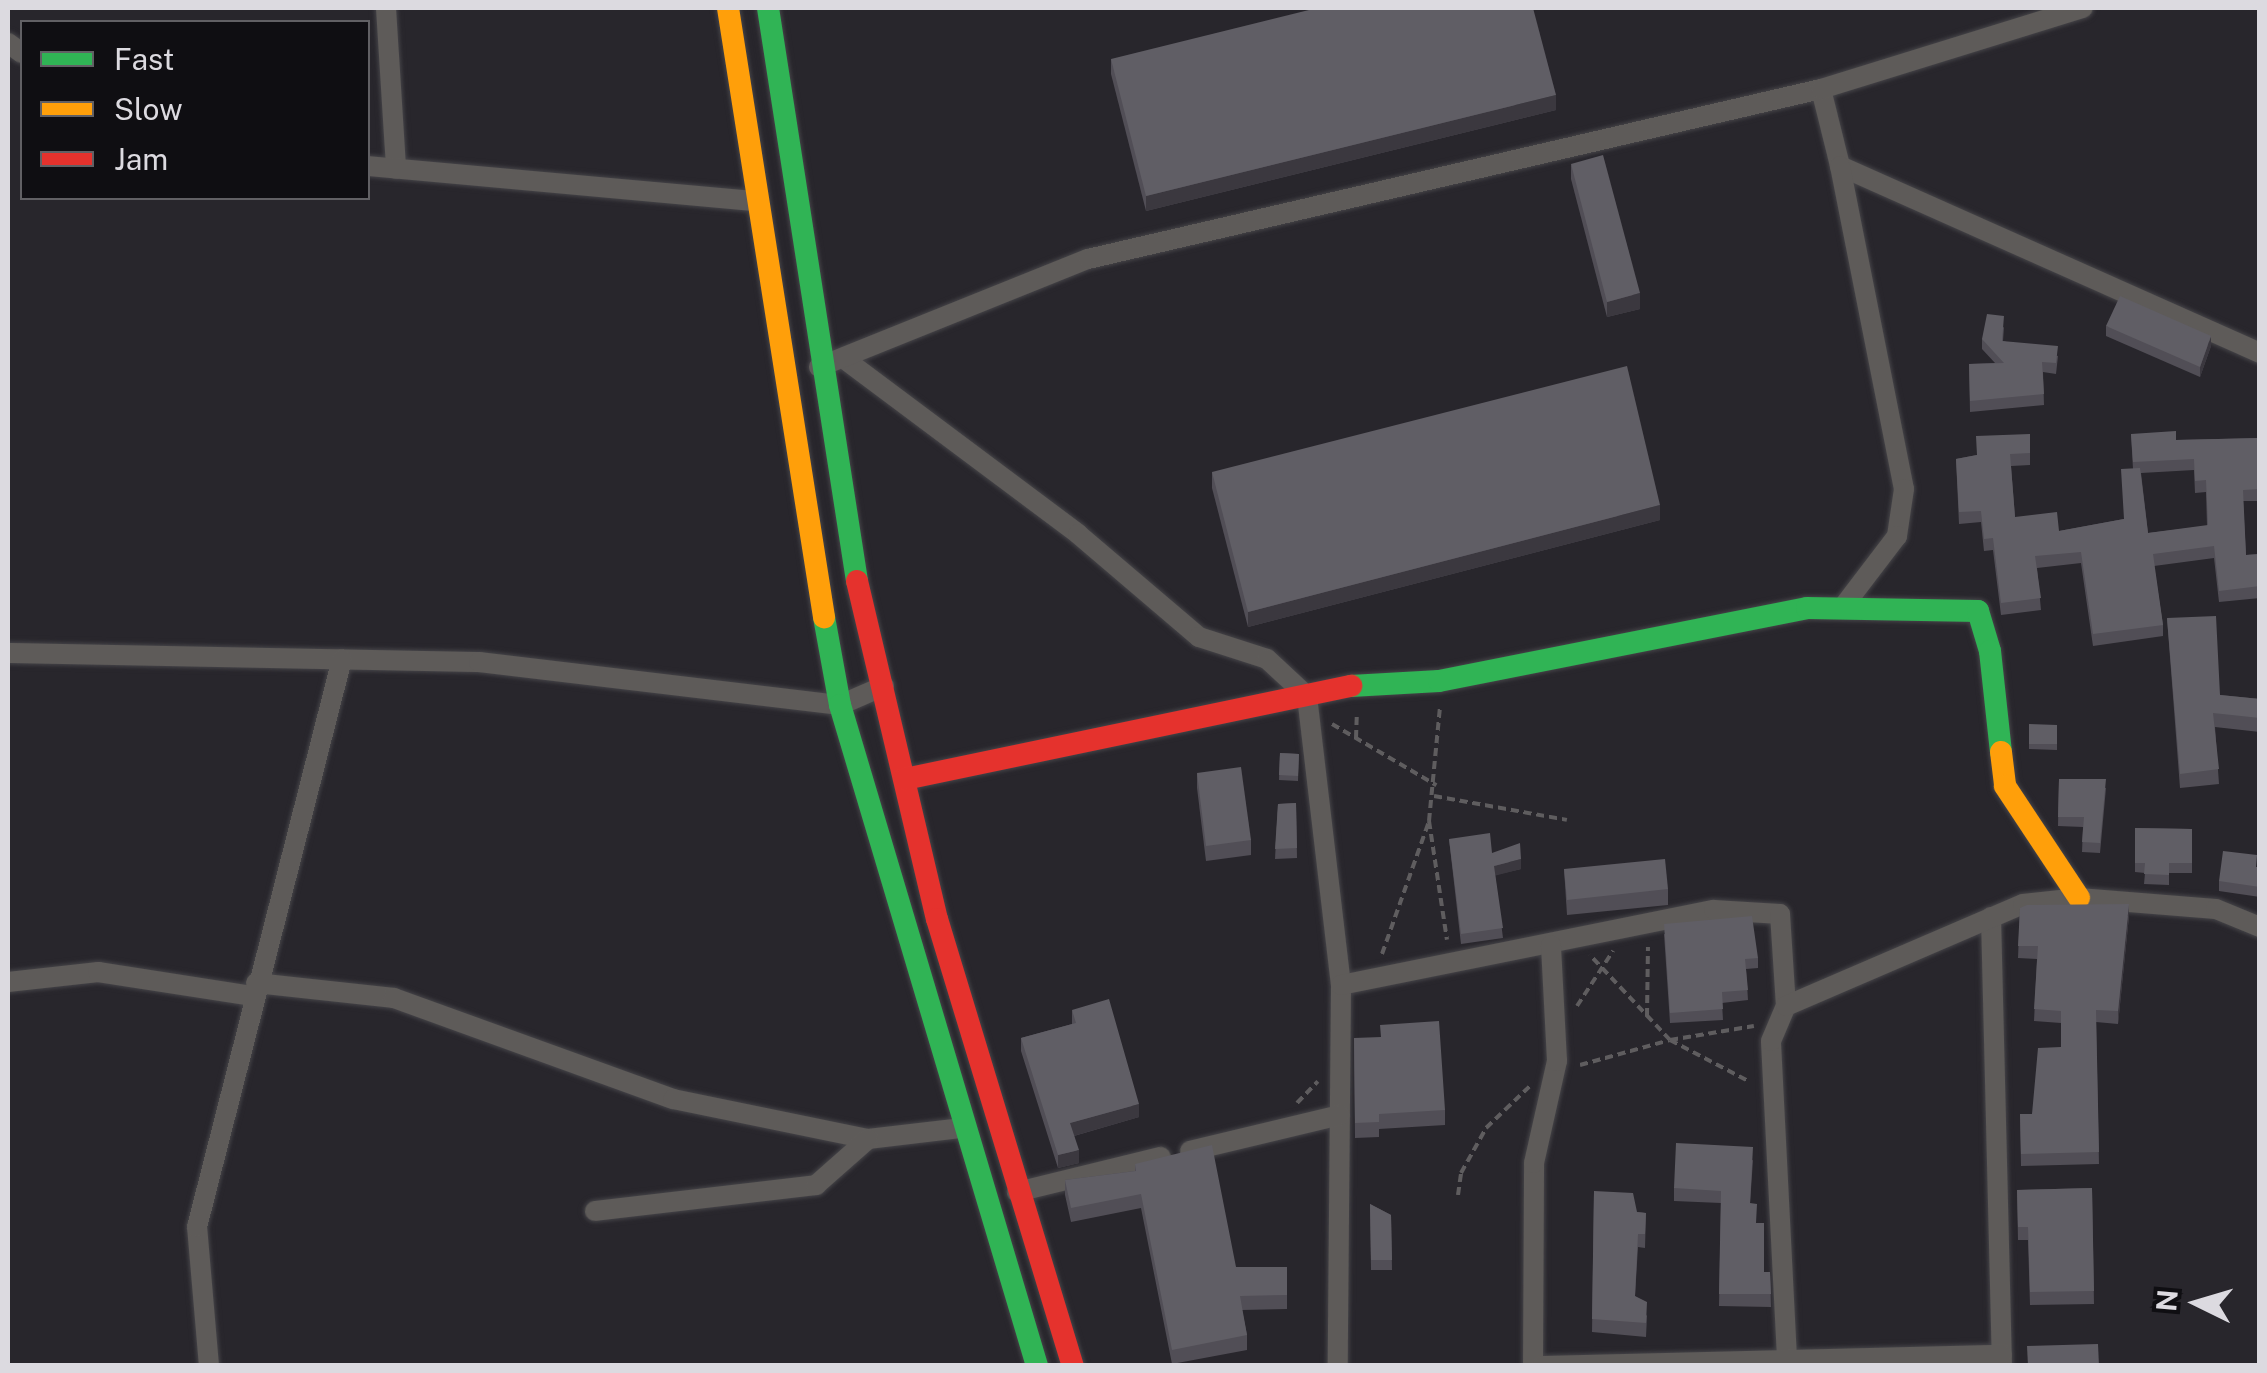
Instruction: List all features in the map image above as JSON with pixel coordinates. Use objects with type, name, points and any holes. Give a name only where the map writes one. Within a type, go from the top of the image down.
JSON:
[{"type":"main road","points":[[728,8],[754,200],[840,705],[962,1128],[1037,1366]]},
{"type":"main road","points":[[768,8],[846,536],[936,919],[1073,1366]]},
{"type":"main road","points":[[905,779],[1308,704],[1358,685],[1439,681],[1807,608],[1978,611],[1990,651],[2005,786],[2080,898]]},
{"type":"street","points":[[386,8],[396,169]]},
{"type":"street","points":[[818,366],[1088,259],[1821,89],[2038,14],[2083,8]]},
{"type":"street","points":[[1821,89],[1904,490],[1897,536],[1843,607]]},
{"type":"street","points":[[370,166],[754,200]]},
{"type":"street","points":[[1840,166],[2260,353]]},
{"type":"street","points":[[843,358],[1078,534],[1199,637],[1266,659],[1308,704],[1341,986],[1338,1366]]},
{"type":"street","points":[[8,653],[479,662],[840,705],[884,686]]},
{"type":"street","points":[[208,1366],[196,1227],[342,659]]},
{"type":"street","points":[[1781,1014],[2023,904],[2080,898],[2216,908],[2260,926]]},
{"type":"street","points":[[1341,986],[1714,910],[1780,914],[1781,1014],[1773,1094],[1787,1358]]},
{"type":"street","points":[[1543,1366],[1787,1358],[2002,1360],[1991,917]]},
{"type":"street","points":[[1533,1366],[1534,1163],[1556,1071],[1552,946]]},
{"type":"street","points":[[8,982],[98,972],[255,990],[366,990],[641,1090],[868,1139],[962,1128]]},
{"type":"street","points":[[1018,1192],[1340,1115]]},
{"type":"street","points":[[595,1211],[816,1185],[868,1139]]},
{"type":"path","points":[[1373,979],[1429,822],[1436,785],[1439,681]]},
{"type":"path","points":[[1308,704],[1436,785]]},
{"type":"path","points":[[1434,796],[1567,820]]},
{"type":"path","points":[[1429,822],[1450,964]]},
{"type":"path","points":[[1576,940],[1670,1040],[1773,1094]]},
{"type":"path","points":[[1647,1016],[1648,947]]},
{"type":"path","points":[[1458,1196],[1461,1173],[1486,1128],[1529,1086],[1556,1071],[1781,1014]]},
{"type":"path","points":[[1270,1132],[1326,1064]]},
{"type":"building","points":[[1317,8],[1533,8],[1556,95],[1146,196],[1111,59]]},
{"type":"building","points":[[1603,155],[1640,293],[1607,302],[1571,164]]},
{"type":"building","points":[[2120,296],[2211,336],[2200,367],[2106,326]]},
{"type":"building","points":[[1987,314],[2004,316],[2002,341],[2058,346],[2056,363],[2042,362],[2044,394],[1970,401],[1969,364],[2004,363],[1982,339]]},
{"type":"building","points":[[1627,366],[1660,505],[1248,612],[1212,472]]},
{"type":"building","points":[[2176,431],[2176,440],[2260,438],[2260,489],[2243,490],[2246,555],[2260,554],[2260,586],[2219,591],[2214,546],[2153,554],[2163,625],[2093,634],[2081,552],[2035,556],[2041,598],[2001,603],[1993,538],[1984,539],[1981,511],[1959,512],[1956,459],[1977,455],[1976,436],[2030,434],[2030,453],[2010,454],[2015,517],[2057,512],[2059,531],[2124,519],[2121,469],[2140,468],[2148,533],[2208,525],[2206,480],[2195,481],[2194,459],[2133,462],[2131,434]]},
{"type":"building","points":[[2216,616],[2220,695],[2260,699],[2260,718],[2213,713],[2219,769],[2180,774],[2167,618]]},
{"type":"building","points":[[2029,724],[2057,725],[2057,744],[2029,744]]},
{"type":"building","points":[[1280,753],[1299,754],[1298,776],[1279,775]]},
{"type":"building","points":[[1241,767],[1251,840],[1206,846],[1197,773]]},
{"type":"building","points":[[2059,779],[2106,779],[2100,843],[2082,842],[2084,817],[2058,817]]},
{"type":"building","points":[[1296,803],[1297,848],[1275,849],[1278,804]]},
{"type":"building","points":[[2135,828],[2192,829],[2192,863],[2169,863],[2169,875],[2144,874],[2145,863],[2135,863]]},
{"type":"building","points":[[1490,833],[1492,853],[1520,843],[1521,859],[1494,866],[1503,928],[1461,934],[1449,839]]},
{"type":"building","points":[[2223,851],[2257,855],[2260,887],[2219,881]]},
{"type":"building","points":[[1665,859],[1668,889],[1567,900],[1564,869]]},
{"type":"building","points":[[2129,904],[2118,1011],[2096,1010],[2099,1152],[2021,1154],[2020,1114],[2032,1114],[2038,1048],[2061,1047],[2061,1011],[2034,1009],[2038,946],[2018,946],[2020,908]]},
{"type":"building","points":[[1752,916],[1758,958],[1745,959],[1748,990],[1722,992],[1723,1009],[1670,1013],[1664,924]]},
{"type":"building","points":[[1109,999],[1139,1104],[1070,1123],[1079,1150],[1058,1155],[1021,1038],[1076,1023],[1072,1010]]},
{"type":"building","points":[[1439,1021],[1445,1110],[1379,1114],[1379,1122],[1355,1123],[1354,1038],[1381,1037],[1380,1025]]},
{"type":"building","points":[[1676,1143],[1753,1147],[1750,1203],[1757,1204],[1756,1223],[1764,1223],[1764,1272],[1770,1272],[1771,1294],[1719,1294],[1721,1191],[1674,1188]]},
{"type":"building","points":[[1212,1145],[1236,1267],[1287,1267],[1287,1295],[1240,1296],[1247,1335],[1172,1350],[1141,1194],[1071,1208],[1065,1180],[1136,1171],[1135,1164]]},
{"type":"building","points":[[2092,1188],[2094,1291],[2030,1292],[2028,1227],[2018,1227],[2017,1190]]},
{"type":"building","points":[[1594,1191],[1633,1193],[1637,1212],[1646,1213],[1645,1234],[1638,1234],[1635,1296],[1647,1302],[1646,1323],[1592,1319]]},
{"type":"building","points":[[1370,1204],[1391,1215],[1392,1260],[1371,1260]]},
{"type":"building","points":[[2098,1344],[2099,1366],[2028,1366],[2027,1346]]},
{"type":"traffic: fast","points":[[768,8],[857,581]]},
{"type":"traffic: fast","points":[[1351,686],[1439,681],[1807,608],[1978,611],[1990,651],[2001,752]]},
{"type":"traffic: fast","points":[[824,617],[840,705],[1037,1366]]},
{"type":"traffic: slow","points":[[728,8],[824,617]]},
{"type":"traffic: slow","points":[[2001,752],[2005,786],[2079,898]]},
{"type":"traffic: jam","points":[[857,581],[937,919],[1073,1366]]},
{"type":"traffic: jam","points":[[905,779],[1351,686]]}]
